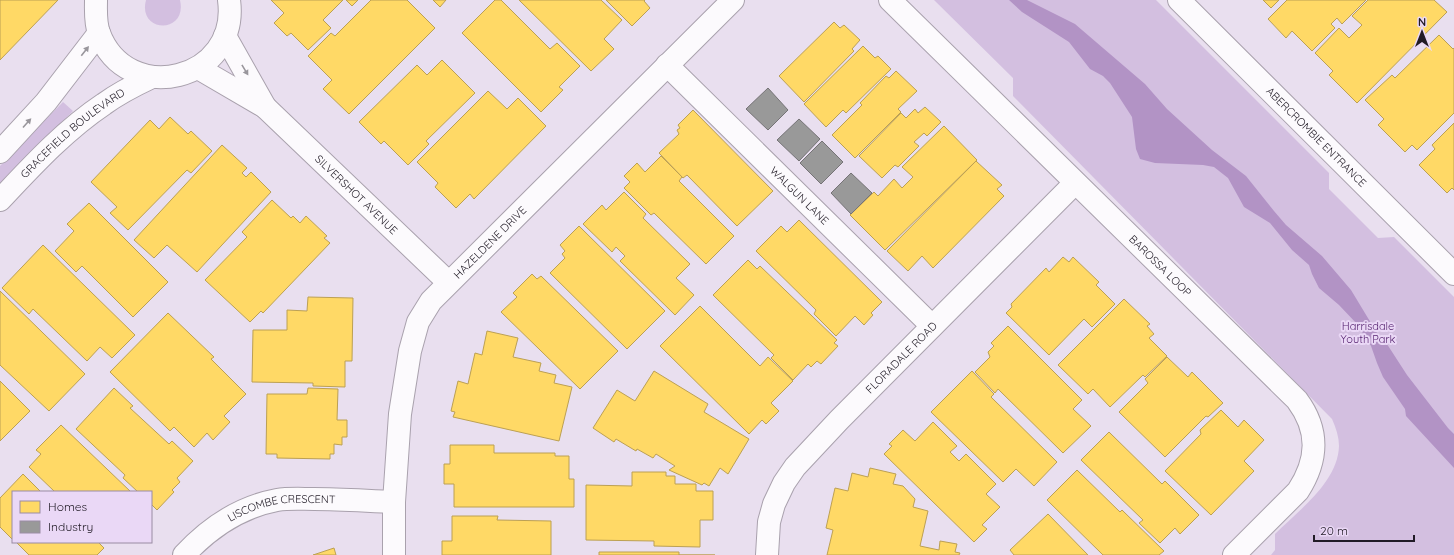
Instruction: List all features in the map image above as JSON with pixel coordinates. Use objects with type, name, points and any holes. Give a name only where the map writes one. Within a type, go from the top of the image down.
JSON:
[{"type":"street","points":[[96,0],[96,17],[99,33],[107,48],[118,61],[132,70],[152,77],[165,78],[182,75],[198,68],[219,49],[229,23],[229,0]]},
{"type":"street","name":"HAZELDENE DRIVE","points":[[394,555],[394,502],[400,414],[410,351],[418,322],[431,301],[448,282],[732,0]]},
{"type":"street","name":"BAROSSA LOOP","points":[[890,0],[1297,400],[1308,417],[1314,436],[1314,446],[1311,465],[1303,482],[1298,491],[1234,555]]},
{"type":"street","name":"ABERCROMBIE ENTRANCE","points":[[1179,0],[1454,274]]},
{"type":"street","points":[[0,152],[46,102],[99,33]]},
{"type":"street","name":"SILVERSHOT AVENUE","points":[[225,36],[265,107]]},
{"type":"street","name":"WALGUN LANE","points":[[667,65],[932,326]]},
{"type":"street","name":"SILVERSHOT AVENUE","points":[[198,68],[265,107],[448,282]]},
{"type":"street","name":"GRACEFIELD BOULEVARD","points":[[0,200],[75,126],[120,93],[152,77]]},
{"type":"street","name":"FLORADALE ROAD","points":[[767,555],[769,522],[774,504],[784,483],[795,467],[817,442],[1075,183]]},
{"type":"street","name":"LISCOMBE CRESCENT","points":[[184,555],[227,518],[260,505],[278,500],[319,499],[394,502]]},
{"type":"green space","points":[[146,0],[180,0],[180,11],[177,19],[170,24],[163,26],[155,24],[149,19],[145,11]]},
{"type":"green space","name":"Harrisdale Youth Park","points":[[934,0],[1156,0],[1329,173],[1329,189],[1378,238],[1394,237],[1454,297],[1454,555],[1271,555],[1275,550],[1275,534],[1306,505],[1325,483],[1332,472],[1337,459],[1339,446],[1337,432],[1332,419],[1013,96],[1013,78]]},
{"type":"green space","points":[[63,102],[73,111],[0,185],[0,166]]},
{"type":"shaded area","points":[[1009,0],[1027,0],[1075,24],[1145,84],[1167,109],[1212,150],[1246,176],[1286,225],[1322,256],[1351,290],[1377,333],[1385,341],[1407,375],[1454,434],[1454,468],[1406,416],[1405,409],[1383,377],[1371,346],[1357,324],[1339,305],[1319,288],[1309,265],[1292,250],[1270,223],[1244,207],[1228,178],[1214,167],[1203,165],[1155,163],[1140,159],[1136,149],[1132,117],[1110,83],[1103,76],[1090,69],[1069,42],[1022,12]]},
{"type":"building: Homes","points":[[0,0],[58,0],[0,60]]},
{"type":"building: Homes","points":[[271,0],[343,0],[323,20],[331,28],[308,50],[291,33],[287,36],[274,23],[284,13]]},
{"type":"building: Homes","points":[[346,0],[358,0],[352,6]]},
{"type":"building: Homes","points":[[371,0],[407,0],[435,28],[349,114],[323,89],[332,80],[308,56],[331,33],[335,36]]},
{"type":"building: Homes","points":[[433,0],[446,0],[440,7]]},
{"type":"building: Homes","points":[[495,0],[501,0],[550,49],[557,43],[580,66],[559,87],[563,90],[541,112],[462,33]]},
{"type":"building: Homes","points":[[519,0],[601,0],[622,20],[604,39],[614,49],[591,71]]},
{"type":"building: Homes","points":[[606,0],[645,0],[644,1],[650,8],[632,26]]},
{"type":"building: Homes","points":[[1263,0],[1279,0],[1271,8]]},
{"type":"building: Homes","points":[[1287,0],[1366,0],[1342,24],[1337,18],[1331,24],[1335,28],[1312,51],[1292,31],[1286,38],[1268,19]]},
{"type":"building: Homes","points":[[1368,0],[1434,0],[1447,12],[1357,103],[1329,75],[1333,71],[1315,53],[1339,28],[1349,38],[1362,25],[1352,16]]},
{"type":"building: Homes","points":[[834,22],[840,28],[844,25],[860,40],[852,49],[854,51],[804,102],[779,76]]},
{"type":"building: Homes","points":[[1439,35],[1453,49],[1454,48],[1454,113],[1417,150],[1412,145],[1405,152],[1378,125],[1384,119],[1365,100],[1392,75],[1395,78]]},
{"type":"building: Homes","points":[[863,46],[875,58],[878,56],[891,69],[846,113],[843,110],[826,127],[804,104]]},
{"type":"building: Homes","points":[[442,60],[475,93],[426,141],[429,144],[408,165],[384,141],[381,144],[359,122],[417,65],[427,75]]},
{"type":"building: Homes","points":[[896,71],[917,91],[898,109],[901,112],[855,158],[832,135],[862,105],[860,103],[886,76],[889,78]]},
{"type":"building: Homes","points":[[488,91],[507,109],[518,98],[546,126],[474,199],[470,194],[456,208],[435,187],[438,183],[417,162]]},
{"type":"building: Homes","points":[[925,107],[941,122],[927,136],[924,133],[914,142],[919,146],[898,167],[895,165],[882,178],[859,156],[901,113],[906,118],[915,109],[918,113]]},
{"type":"building: Homes","points":[[693,110],[773,191],[737,226],[687,175],[683,178],[659,153],[679,134],[677,130],[680,128],[678,125]]},
{"type":"building: Homes","points":[[170,117],[188,134],[191,131],[212,151],[191,173],[187,170],[128,230],[110,213],[117,207],[91,182],[150,120],[159,129]]},
{"type":"building: Homes","points":[[1454,123],[1454,190],[1452,188],[1447,193],[1419,165],[1435,149],[1432,145]]},
{"type":"building: Homes","points":[[944,126],[977,160],[885,250],[850,215],[874,192],[878,196],[894,179],[902,188],[913,177],[902,167]]},
{"type":"building: Homes","points":[[222,145],[247,168],[242,173],[246,177],[251,172],[271,192],[197,272],[167,245],[154,258],[134,240]]},
{"type":"building: Homes","points":[[661,156],[682,177],[679,181],[734,236],[706,264],[654,213],[651,215],[624,188],[630,182],[624,176],[637,163],[645,172]]},
{"type":"building: Homes","points":[[976,161],[1002,185],[997,189],[1004,196],[933,268],[922,256],[908,271],[887,251]]},
{"type":"building: Homes","points":[[624,192],[646,214],[643,218],[690,264],[676,278],[694,295],[675,315],[620,261],[625,256],[616,247],[612,252],[583,224],[602,205],[606,210]]},
{"type":"building: Homes","points":[[272,200],[291,218],[293,216],[300,223],[306,216],[327,236],[324,238],[330,243],[263,313],[261,311],[250,322],[205,280],[247,237],[242,232]]},
{"type":"building: Homes","points":[[89,203],[168,282],[133,317],[82,266],[76,272],[55,251],[74,231],[67,224]]},
{"type":"building: Homes","points":[[799,220],[882,302],[871,313],[873,315],[864,325],[855,316],[836,336],[814,314],[816,310],[756,251],[781,226],[787,232]]},
{"type":"building: Homes","points":[[579,226],[665,311],[627,349],[550,273],[565,258],[562,254],[565,251],[560,245]]},
{"type":"building: Homes","points":[[43,245],[135,335],[112,358],[100,347],[87,361],[33,309],[29,314],[2,288]]},
{"type":"building: Homes","points":[[1063,257],[1069,262],[1073,257],[1099,282],[1096,285],[1115,304],[1092,327],[1084,319],[1049,355],[1006,313],[1012,307],[1011,304],[1046,268],[1049,272]]},
{"type":"building: Homes","points":[[748,260],[757,269],[760,266],[837,340],[834,343],[838,346],[821,364],[817,361],[811,367],[808,364],[793,380],[771,358],[774,355],[713,295]]},
{"type":"building: Homes","points":[[532,274],[537,279],[541,276],[618,351],[580,389],[501,312],[517,297],[513,293]]},
{"type":"building: Homes","points":[[0,291],[85,374],[49,411],[0,365]]},
{"type":"building: Homes","points":[[308,297],[353,298],[352,361],[345,361],[345,387],[313,386],[313,383],[252,382],[253,330],[287,330],[287,310],[307,311]]},
{"type":"building: Homes","points":[[1124,299],[1150,324],[1147,326],[1154,334],[1149,338],[1167,356],[1145,377],[1143,375],[1110,407],[1093,389],[1088,394],[1058,365]]},
{"type":"building: Homes","points":[[700,306],[760,366],[768,357],[793,381],[771,403],[779,411],[766,424],[762,420],[749,434],[660,346]]},
{"type":"building: Homes","points":[[168,313],[214,357],[211,359],[246,394],[224,416],[230,422],[213,440],[207,433],[194,447],[174,427],[170,431],[110,372]]},
{"type":"building: Homes","points":[[1008,326],[1082,400],[1073,409],[1091,426],[1063,453],[998,389],[995,393],[975,372],[990,357],[988,352],[994,346],[991,343]]},
{"type":"building: Homes","points":[[487,331],[518,338],[513,357],[541,363],[539,371],[556,375],[554,383],[572,387],[559,441],[453,417],[455,412],[451,411],[458,381],[468,384],[475,353],[482,355]]},
{"type":"building: Homes","points":[[1167,357],[1188,377],[1192,372],[1223,403],[1208,417],[1206,416],[1165,457],[1119,412],[1148,383],[1145,379]]},
{"type":"building: Homes","points":[[654,371],[708,404],[704,412],[749,439],[728,474],[720,468],[709,486],[704,483],[702,485],[669,470],[675,466],[656,454],[653,458],[637,449],[636,451],[616,439],[614,442],[593,428],[617,390],[635,401]]},
{"type":"building: Homes","points":[[972,371],[994,394],[991,397],[1057,462],[1034,486],[1016,469],[1003,482],[931,412]]},
{"type":"building: Homes","points":[[0,381],[30,411],[0,441]]},
{"type":"building: Homes","points":[[114,388],[133,406],[130,408],[169,444],[172,441],[193,461],[177,478],[180,482],[172,490],[174,492],[157,510],[152,505],[152,491],[137,491],[123,478],[125,475],[76,429]]},
{"type":"building: Homes","points":[[308,388],[338,389],[337,420],[347,420],[347,437],[342,437],[342,445],[334,444],[334,454],[330,454],[330,459],[277,458],[277,454],[266,454],[267,394],[307,394]]},
{"type":"building: Homes","points":[[1221,410],[1238,427],[1244,420],[1264,440],[1244,461],[1254,471],[1211,515],[1165,471],[1201,434],[1200,430]]},
{"type":"building: Homes","points":[[933,422],[957,446],[950,452],[959,461],[966,454],[996,484],[986,494],[1000,507],[982,525],[987,529],[974,542],[884,454],[892,446],[889,444],[903,430],[915,441]]},
{"type":"building: Homes","points":[[61,425],[130,491],[54,491],[29,467],[41,454],[36,450]]},
{"type":"building: Homes","points":[[1109,432],[1162,484],[1165,481],[1199,515],[1180,534],[1175,528],[1160,543],[1139,523],[1143,520],[1081,460]]},
{"type":"building: Homes","points":[[450,445],[494,445],[494,453],[555,453],[555,456],[569,456],[569,479],[574,479],[574,507],[454,507],[454,484],[444,484],[444,464],[450,464]]},
{"type":"building: Homes","points":[[870,468],[896,474],[893,484],[903,486],[915,499],[913,507],[928,511],[920,546],[939,550],[940,541],[957,544],[955,552],[960,553],[959,555],[827,555],[833,530],[826,528],[835,488],[848,491],[852,473],[868,477]]},
{"type":"building: Homes","points":[[1077,470],[1120,512],[1122,510],[1164,551],[1159,555],[1103,555],[1047,500]]},
{"type":"building: Homes","points":[[632,472],[666,472],[666,476],[675,476],[675,484],[696,484],[696,491],[713,491],[713,520],[700,520],[700,547],[654,546],[654,541],[586,540],[586,485],[632,486]]},
{"type":"building: Homes","points":[[23,474],[40,491],[12,491],[12,539],[0,527],[0,498]]},
{"type":"building: Homes","points":[[1048,514],[1088,555],[1014,555],[1010,550]]},
{"type":"building: Homes","points":[[452,516],[498,516],[497,520],[551,521],[551,555],[442,555],[442,541],[452,541]]},
{"type":"building: Homes","points":[[17,543],[99,543],[104,548],[97,555],[29,555]]},
{"type":"building: Homes","points":[[334,548],[336,555],[313,555]]},
{"type":"building: Homes","points":[[599,552],[679,552],[679,555],[599,555]]},
{"type":"building: Industry","points":[[768,88],[788,110],[768,130],[746,109]]},
{"type":"building: Industry","points":[[799,119],[820,139],[799,161],[777,140]]},
{"type":"building: Industry","points":[[822,141],[843,162],[821,184],[800,163]]},
{"type":"building: Industry","points":[[851,173],[872,193],[851,214],[831,193]]}]
